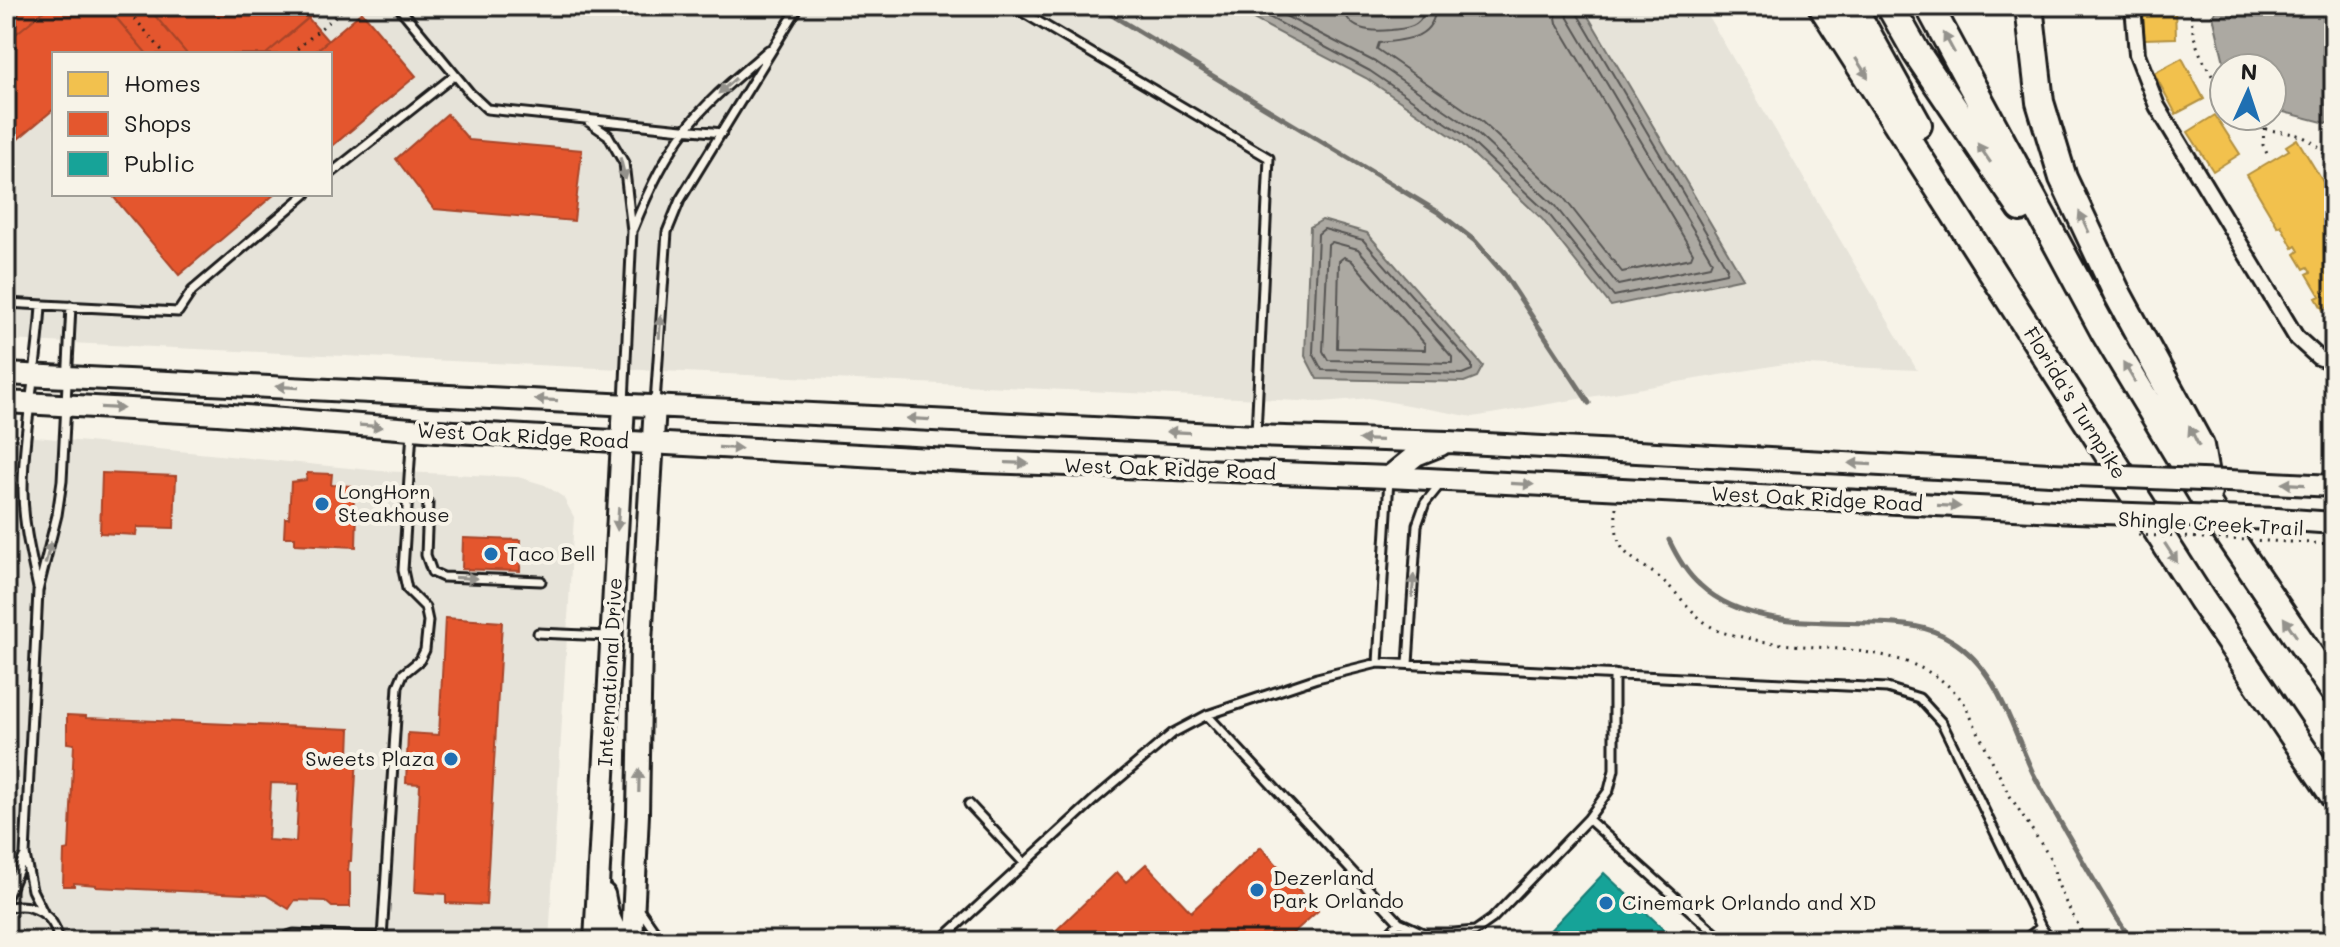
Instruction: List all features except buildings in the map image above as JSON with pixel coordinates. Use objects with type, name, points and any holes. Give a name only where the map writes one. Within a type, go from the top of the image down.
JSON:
[{"type":"highway","name":"Florida's Turnpike","points":[[1822,6],[2201,599],[2334,796]]},
{"type":"highway","points":[[1852,6],[2052,366]]},
{"type":"highway","points":[[1890,6],[1916,52],[2105,333]]},
{"type":"highway","points":[[1929,6],[2105,333],[2212,511],[2334,691]]},
{"type":"highway","points":[[2029,6],[2040,102],[2063,178],[2117,293],[2200,446],[2212,511]]},
{"type":"street","points":[[2133,6],[2137,54],[2157,106],[2296,337],[2318,357],[2334,363]]},
{"type":"street","name":"West Oak Ridge Road","points":[[6,374],[2334,486]]},
{"type":"street","name":"West Oak Ridge Road","points":[[6,402],[984,462],[1389,477],[2334,523]]},
{"type":"street","name":"International Drive","points":[[595,941],[624,404]]},
{"type":"street","name":"International Drive","points":[[632,941],[641,642],[655,405]]},
{"type":"street","points":[[1389,477],[1416,455],[1448,442]]},
{"type":"street","points":[[599,871],[608,914],[620,941]]},
{"type":"lane","points":[[398,6],[487,109],[722,133]]},
{"type":"lane","points":[[655,405],[667,232],[680,200],[772,45],[799,6]]},
{"type":"lane","points":[[1012,6],[1269,158],[1256,436]]},
{"type":"lane","points":[[632,231],[652,184],[685,130],[706,105],[772,45]]},
{"type":"lane","points":[[332,172],[455,75]]},
{"type":"lane","points":[[588,120],[608,135],[624,163],[632,231],[624,404]]},
{"type":"lane","points":[[6,303],[178,312],[192,291],[304,196]]},
{"type":"lane","points":[[38,591],[25,521],[23,490],[29,403],[41,305]]},
{"type":"lane","points":[[44,914],[32,890],[25,855],[38,591],[61,493],[71,306]]},
{"type":"lane","points":[[382,938],[398,686],[403,674],[420,660],[425,650],[428,621],[425,607],[407,589],[403,570],[413,429]]},
{"type":"lane","points":[[1378,663],[1389,477]]},
{"type":"lane","points":[[1408,664],[1417,525],[1425,503],[1444,481]]},
{"type":"lane","points":[[428,503],[426,555],[432,572],[443,577],[541,581]]},
{"type":"lane","points":[[538,633],[611,636]]},
{"type":"lane","points":[[940,941],[1173,733],[1207,715],[1273,690],[1378,663],[1887,688],[1919,698],[1942,723],[2041,927],[2051,941]]},
{"type":"lane","points":[[1207,715],[1399,922],[1423,933],[1475,931],[1492,919],[1588,819],[1609,790],[1614,770],[1614,674]]},
{"type":"lane","points":[[969,804],[1025,864]]},
{"type":"lane","points":[[1588,819],[1724,941]]},
{"type":"lane","points":[[6,899],[25,855]]},
{"type":"lane","points":[[634,902],[656,933],[667,941]]},
{"type":"lane","points":[[6,908],[20,905],[33,907],[53,923],[58,941]]},
{"type":"lane","points":[[1382,941],[1399,922]]},
{"type":"lane","points":[[2023,941],[2041,927]]},
{"type":"lane","points":[[285,941],[294,934],[475,941]]},
{"type":"path","points":[[6,22],[25,6]]},
{"type":"path","points":[[124,6],[163,52]]},
{"type":"path","points":[[293,52],[347,6]]},
{"type":"path","points":[[2192,6],[2193,31],[2199,52],[2208,66]]},
{"type":"path","points":[[2264,132],[2263,145],[2269,158]]},
{"type":"path","points":[[2288,132],[2311,139],[2324,151],[2334,168]]},
{"type":"path","name":"Shingle Creek Trail","points":[[2134,534],[2334,544]]},
{"type":"shaded area","points":[[6,6],[1702,6],[1917,370],[1784,364],[1473,417],[1369,398],[1322,402],[6,340]]},
{"type":"shaded area","points":[[6,434],[380,471],[518,477],[545,485],[563,497],[574,517],[549,941],[6,941]]},
{"type":"water","points":[[1233,6],[1351,6],[1374,13],[1441,6],[1582,6],[1743,278],[1611,306],[1542,219],[1460,142],[1366,78]]},
{"type":"water","points":[[2218,6],[2334,6],[2334,125],[2288,113],[2288,52],[2222,52],[2213,16]]},
{"type":"water","points":[[1322,220],[1367,233],[1483,366],[1477,377],[1464,382],[1317,379],[1305,356],[1310,227]]},
{"type":"waterway","points":[[1097,6],[1438,212],[1475,241],[1504,274],[1589,403]]},
{"type":"waterway","points":[[1669,540],[1695,580],[1718,599],[1738,608],[1783,619],[1914,626],[1942,635],[1967,652],[1992,682],[2033,773],[2099,890],[2132,941]]},
{"type":"place","name":"LongHorn Steakhouse","points":[[322,504]]},
{"type":"place","name":"Taco Bell","points":[[491,554]]},
{"type":"place","name":"Sweets Plaza","points":[[451,759]]},
{"type":"place","name":"Dezerland Park Orlando","points":[[1257,890]]},
{"type":"place","name":"Cinemark Orlando and XD","points":[[1606,903]]}]
